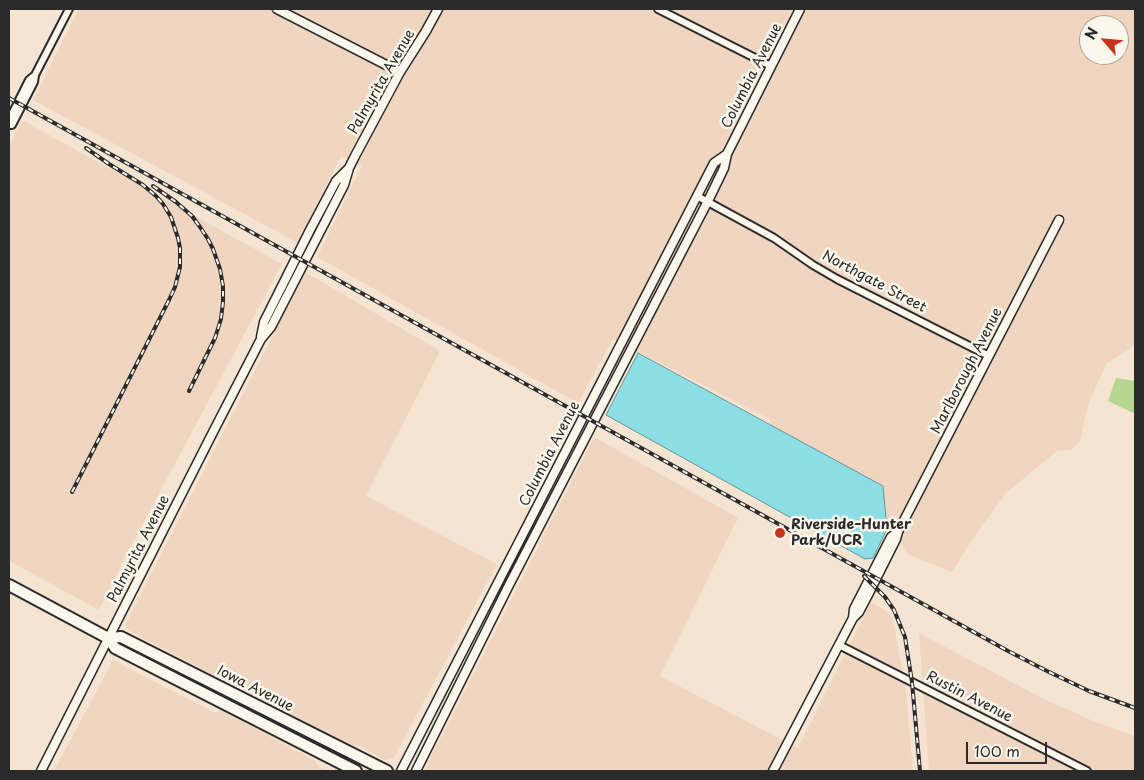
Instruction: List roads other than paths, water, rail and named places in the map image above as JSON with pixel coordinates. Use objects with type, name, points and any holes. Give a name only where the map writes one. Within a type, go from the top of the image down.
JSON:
[{"type":"main road","name":"Iowa Avenue","points":[[9,585],[108,638],[115,648],[356,771]]},
{"type":"main road","name":"Iowa Avenue","points":[[108,638],[121,637],[387,771]]},
{"type":"street","points":[[9,125],[12,125],[16,118],[34,82],[35,75],[70,9]]},
{"type":"street","points":[[276,9],[400,72]]},
{"type":"street","name":"Palmyrita Avenue","points":[[41,771],[261,339],[270,326],[340,193],[349,168],[400,72],[438,9]]},
{"type":"street","points":[[658,9],[771,66]]},
{"type":"street","name":"Columbia Avenue","points":[[416,771],[708,201],[724,168],[727,154],[800,9]]},
{"type":"street","points":[[9,120],[29,80],[35,75]]},
{"type":"street","name":"Columbia Avenue","points":[[401,771],[714,163],[727,154]]},
{"type":"street","name":"Northgate Street","points":[[697,196],[779,241],[837,279],[989,356]]},
{"type":"street","name":"Marlborough Avenue","points":[[773,771],[853,618],[865,601],[898,532],[1059,220]]},
{"type":"street","points":[[653,283],[663,288]]},
{"type":"street","points":[[539,502],[550,507]]},
{"type":"street","points":[[476,625],[487,630]]},
{"type":"street","name":"Rustin Avenue","points":[[839,645],[1087,771]]},
{"type":"street","points":[[462,652],[473,658]]},
{"type":"water","points":[[638,353],[883,486],[887,529],[873,558],[865,559],[606,415]]},
{"type":"railway","points":[[9,98],[1008,651],[1089,691],[1135,708]]},
{"type":"railway","points":[[72,492],[169,300],[175,287],[180,267],[178,238],[171,217],[163,204],[143,185],[86,148]]},
{"type":"railway","points":[[153,186],[176,202],[192,216],[200,227],[213,249],[220,269],[223,286],[221,319],[215,338],[189,391]]},
{"type":"railway","points":[[864,576],[885,597],[894,610],[905,637],[912,682],[920,771]]},
{"type":"place","name":"Riverside–Hunter Park/UCR","points":[[780,533]]}]
